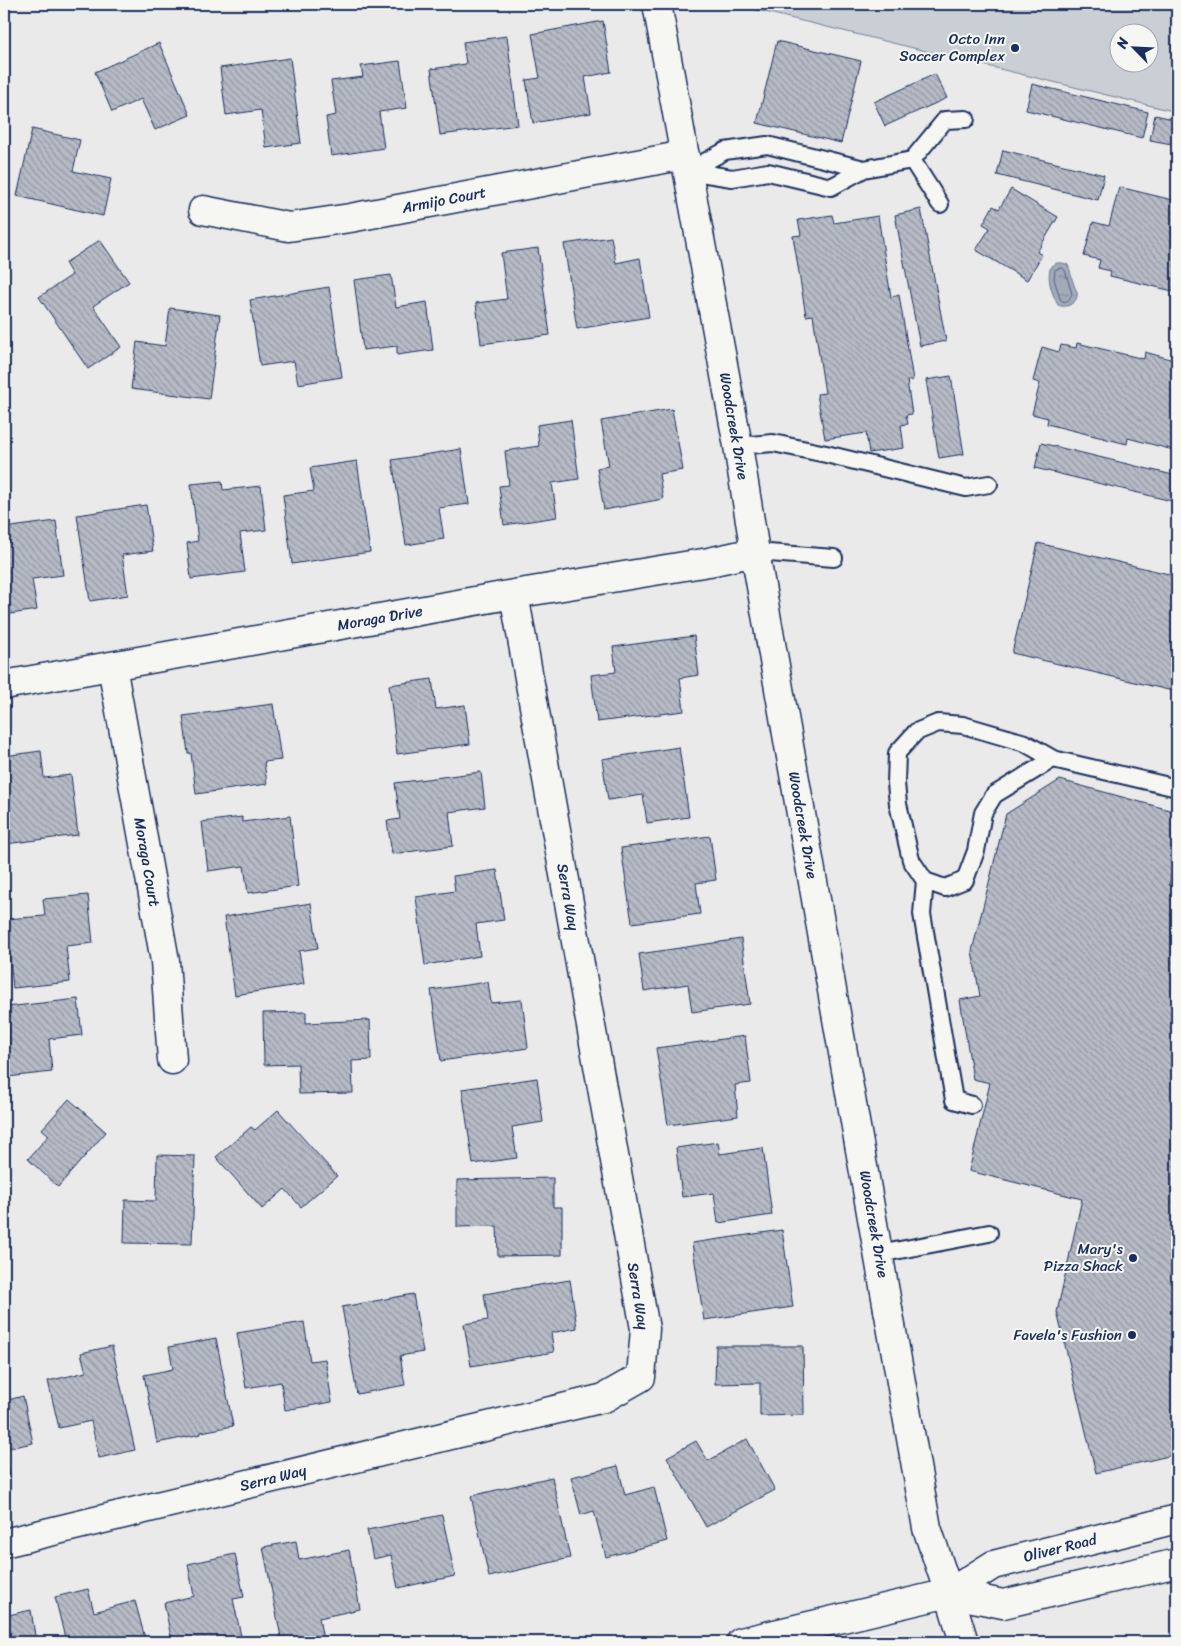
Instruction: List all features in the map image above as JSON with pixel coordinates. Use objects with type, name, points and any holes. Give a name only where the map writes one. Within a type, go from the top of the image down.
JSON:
[{"type":"street","name":"Woodcreek Drive","points":[[657,4],[738,446],[927,1528],[964,1642]]},
{"type":"street","name":"Armijo Court","points":[[203,210],[289,227],[686,163]]},
{"type":"street","name":"Moraga Drive","points":[[4,685],[514,594],[709,562],[755,552]]},
{"type":"street","name":"Serra Way","points":[[4,1542],[604,1398],[641,1377],[645,1329],[514,594]]},
{"type":"street","name":"Moraga Court","points":[[112,666],[165,961],[172,1060]]},
{"type":"street","name":"Oliver Road","points":[[741,1642],[949,1593],[993,1564],[1177,1519]]},
{"type":"street","name":"Oliver Road","points":[[949,1593],[1003,1604],[1177,1563]]},
{"type":"lane","points":[[686,163],[732,178],[768,172],[831,187],[864,169],[912,160],[945,120],[966,119]]},
{"type":"lane","points":[[686,163],[725,152],[767,144],[864,169]]},
{"type":"lane","points":[[912,160],[940,204]]},
{"type":"lane","points":[[738,446],[773,443],[966,488],[989,484]]},
{"type":"lane","points":[[755,552],[834,558]]},
{"type":"lane","points":[[972,1105],[954,1100],[922,914],[925,881],[912,860],[898,804],[896,783],[897,753],[916,732],[938,723],[963,725],[1025,742],[1053,759],[1177,788]]},
{"type":"lane","points":[[925,881],[945,888],[965,880],[976,852],[983,813],[994,795],[1053,759]]},
{"type":"lane","points":[[879,1254],[989,1233]]},
{"type":"shaded area","name":"Octo Inn Soccer Complex","points":[[732,4],[1177,4],[1177,112]]},
{"type":"water","points":[[1057,263],[1068,265],[1077,292],[1076,299],[1068,306],[1058,305],[1050,286],[1051,266]]},
{"type":"building","points":[[603,21],[611,72],[585,77],[591,113],[533,123],[526,80],[540,78],[532,34]]},
{"type":"building","points":[[507,36],[518,125],[440,135],[431,69],[466,64],[463,42]]},
{"type":"building","points":[[777,41],[861,61],[841,143],[757,123]]},
{"type":"building","points":[[159,43],[190,115],[155,130],[141,99],[112,112],[95,72]]},
{"type":"building","points":[[290,58],[301,143],[266,148],[261,110],[226,115],[220,68]]},
{"type":"building","points":[[400,61],[407,108],[379,112],[384,148],[331,156],[326,117],[336,115],[331,81],[363,77],[361,66]]},
{"type":"building","points":[[935,74],[947,98],[885,126],[874,102]]},
{"type":"building","points":[[1032,84],[1148,112],[1142,138],[1026,110]]},
{"type":"building","points":[[1155,115],[1177,120],[1177,145],[1150,140]]},
{"type":"building","points":[[32,129],[80,140],[73,171],[111,179],[103,216],[17,196]]},
{"type":"building","points":[[1003,150],[1104,175],[1098,200],[997,175]]},
{"type":"building","points":[[1119,187],[1177,201],[1177,292],[1110,276],[1111,271],[1098,268],[1100,260],[1084,256],[1093,222],[1109,226]]},
{"type":"building","points":[[1011,189],[1058,217],[1037,252],[1042,255],[1027,280],[976,250],[990,228],[983,224],[993,206],[999,209]]},
{"type":"building","points":[[921,209],[946,341],[920,346],[895,215]]},
{"type":"building","points":[[832,215],[834,223],[878,216],[891,297],[899,295],[913,380],[907,381],[912,414],[906,415],[908,424],[901,425],[904,448],[869,453],[866,433],[825,439],[817,394],[825,393],[813,315],[806,316],[793,236],[801,235],[798,220]]},
{"type":"building","points":[[611,237],[616,263],[640,258],[649,317],[577,329],[564,244]]},
{"type":"building","points":[[100,240],[129,282],[93,306],[121,347],[88,369],[39,297],[72,275],[65,263]]},
{"type":"building","points":[[538,248],[550,335],[481,344],[476,303],[507,299],[501,253]]},
{"type":"building","points":[[391,275],[396,307],[427,302],[433,350],[397,355],[397,346],[363,350],[354,280]]},
{"type":"building","points":[[329,287],[342,377],[298,384],[294,361],[260,366],[250,300]]},
{"type":"building","points":[[170,308],[220,315],[209,399],[131,389],[137,342],[165,346]]},
{"type":"building","points":[[1077,343],[1144,359],[1145,352],[1177,361],[1177,451],[1128,438],[1127,444],[1047,424],[1048,418],[1032,414],[1040,383],[1033,381],[1042,347],[1059,352],[1061,345],[1076,348]]},
{"type":"building","points":[[951,376],[964,454],[939,458],[926,380]]},
{"type":"building","points":[[672,409],[683,470],[659,474],[663,499],[604,510],[597,468],[609,466],[601,421]]},
{"type":"building","points":[[571,420],[579,479],[552,483],[557,517],[504,525],[499,486],[509,485],[505,451],[539,446],[537,425]]},
{"type":"building","points":[[1041,443],[1177,476],[1176,502],[1035,468]]},
{"type":"building","points":[[461,449],[469,504],[439,508],[444,539],[406,545],[392,460]]},
{"type":"building","points":[[357,461],[370,552],[292,564],[283,495],[314,491],[310,468]]},
{"type":"building","points":[[222,481],[223,490],[261,486],[266,530],[240,533],[245,572],[191,579],[187,543],[198,541],[191,484]]},
{"type":"building","points":[[146,505],[153,551],[122,555],[128,595],[90,601],[77,515]]},
{"type":"building","points":[[56,521],[63,575],[32,579],[37,610],[4,615],[4,528]]},
{"type":"building","points":[[1038,543],[1177,576],[1177,692],[1012,653]]},
{"type":"building","points":[[694,636],[699,675],[680,678],[684,711],[597,722],[591,675],[616,672],[613,647]]},
{"type":"building","points":[[432,679],[436,709],[465,705],[470,744],[397,754],[389,685]]},
{"type":"building","points":[[273,704],[281,760],[264,762],[267,784],[196,794],[191,753],[188,753],[183,716]]},
{"type":"building","points":[[679,747],[689,817],[647,823],[643,795],[608,800],[602,759]]},
{"type":"building","points":[[41,751],[44,778],[71,775],[78,835],[5,844],[4,756]]},
{"type":"building","points":[[481,772],[485,807],[449,812],[453,846],[392,854],[387,821],[400,819],[395,783]]},
{"type":"building","points":[[1060,780],[1177,812],[1177,850],[1169,885],[1177,887],[1177,1454],[1096,1473],[1057,1312],[1082,1199],[969,1171],[990,1083],[973,1079],[960,1000],[980,996],[972,951],[1006,814]]},
{"type":"building","points":[[290,816],[298,886],[248,893],[244,866],[208,871],[202,822],[242,817],[242,822]]},
{"type":"building","points":[[710,836],[716,880],[696,883],[700,914],[632,923],[621,848]]},
{"type":"building","points":[[497,870],[504,920],[476,924],[480,956],[425,965],[416,897],[455,891],[453,876]]},
{"type":"building","points":[[88,895],[93,943],[66,946],[70,982],[13,988],[6,919],[45,916],[43,899]]},
{"type":"building","points":[[311,903],[318,948],[299,951],[304,984],[235,995],[224,917]]},
{"type":"building","points":[[741,939],[750,1004],[692,1012],[688,984],[644,991],[639,954]]},
{"type":"building","points":[[488,982],[491,1003],[522,1000],[528,1048],[441,1061],[431,990]]},
{"type":"building","points":[[78,999],[82,1035],[49,1039],[52,1072],[7,1077],[4,1044],[10,1043],[6,1007]]},
{"type":"building","points":[[306,1012],[306,1023],[370,1020],[371,1060],[352,1061],[353,1093],[299,1094],[298,1064],[264,1065],[263,1013]]},
{"type":"building","points":[[745,1036],[751,1083],[735,1085],[738,1116],[668,1125],[656,1048]]},
{"type":"building","points":[[537,1078],[543,1122],[512,1127],[517,1158],[473,1164],[462,1089]]},
{"type":"building","points":[[69,1099],[106,1132],[58,1187],[28,1159],[49,1135],[42,1129]]},
{"type":"building","points":[[278,1110],[337,1176],[301,1207],[285,1189],[262,1209],[216,1157],[251,1127],[255,1130]]},
{"type":"building","points":[[718,1142],[720,1154],[763,1148],[772,1215],[718,1223],[714,1193],[682,1197],[676,1148]]},
{"type":"building","points":[[157,1155],[195,1156],[192,1244],[124,1243],[125,1200],[156,1201]]},
{"type":"building","points":[[553,1178],[553,1207],[562,1207],[562,1255],[498,1256],[497,1226],[457,1227],[457,1180]]},
{"type":"building","points":[[782,1230],[793,1307],[704,1320],[692,1243]]},
{"type":"building","points":[[570,1280],[577,1328],[551,1333],[554,1352],[471,1366],[464,1324],[488,1320],[484,1294]]},
{"type":"building","points":[[413,1294],[423,1352],[400,1356],[405,1385],[357,1394],[342,1307]]},
{"type":"building","points":[[304,1322],[310,1361],[325,1359],[332,1402],[285,1410],[281,1382],[246,1388],[237,1333]]},
{"type":"building","points":[[216,1338],[233,1426],[157,1443],[144,1375],[173,1369],[169,1347]]},
{"type":"building","points":[[112,1346],[135,1450],[99,1458],[91,1421],[59,1428],[48,1381],[86,1372],[81,1353]]},
{"type":"building","points":[[716,1346],[803,1346],[804,1415],[760,1416],[760,1383],[715,1384]]},
{"type":"building","points":[[23,1396],[33,1443],[4,1449],[4,1401]]},
{"type":"building","points":[[747,1439],[775,1490],[706,1527],[667,1457],[696,1441],[708,1461]]},
{"type":"building","points":[[4,1449],[10,1477],[4,1479]]},
{"type":"building","points":[[618,1466],[625,1495],[654,1487],[667,1541],[606,1557],[594,1511],[581,1515],[571,1477]]},
{"type":"building","points":[[552,1477],[570,1558],[489,1577],[471,1496]]},
{"type":"building","points":[[442,1515],[455,1576],[398,1588],[391,1555],[373,1559],[367,1530]]},
{"type":"building","points":[[296,1541],[299,1560],[349,1550],[360,1609],[319,1618],[323,1640],[282,1642],[263,1547]]},
{"type":"building","points":[[235,1554],[244,1597],[233,1599],[242,1641],[172,1642],[164,1603],[194,1596],[188,1564]]},
{"type":"building","points":[[88,1589],[94,1612],[135,1601],[146,1642],[66,1642],[55,1597]]},
{"type":"building","points":[[31,1610],[36,1642],[4,1642],[4,1616]]},
{"type":"place","name":"Octo Inn Soccer Complex","points":[[1015,48]]},
{"type":"place","name":"Mary's Pizza Shack","points":[[1133,1258]]},
{"type":"place","name":"Favela's Fushion","points":[[1132,1335]]}]
